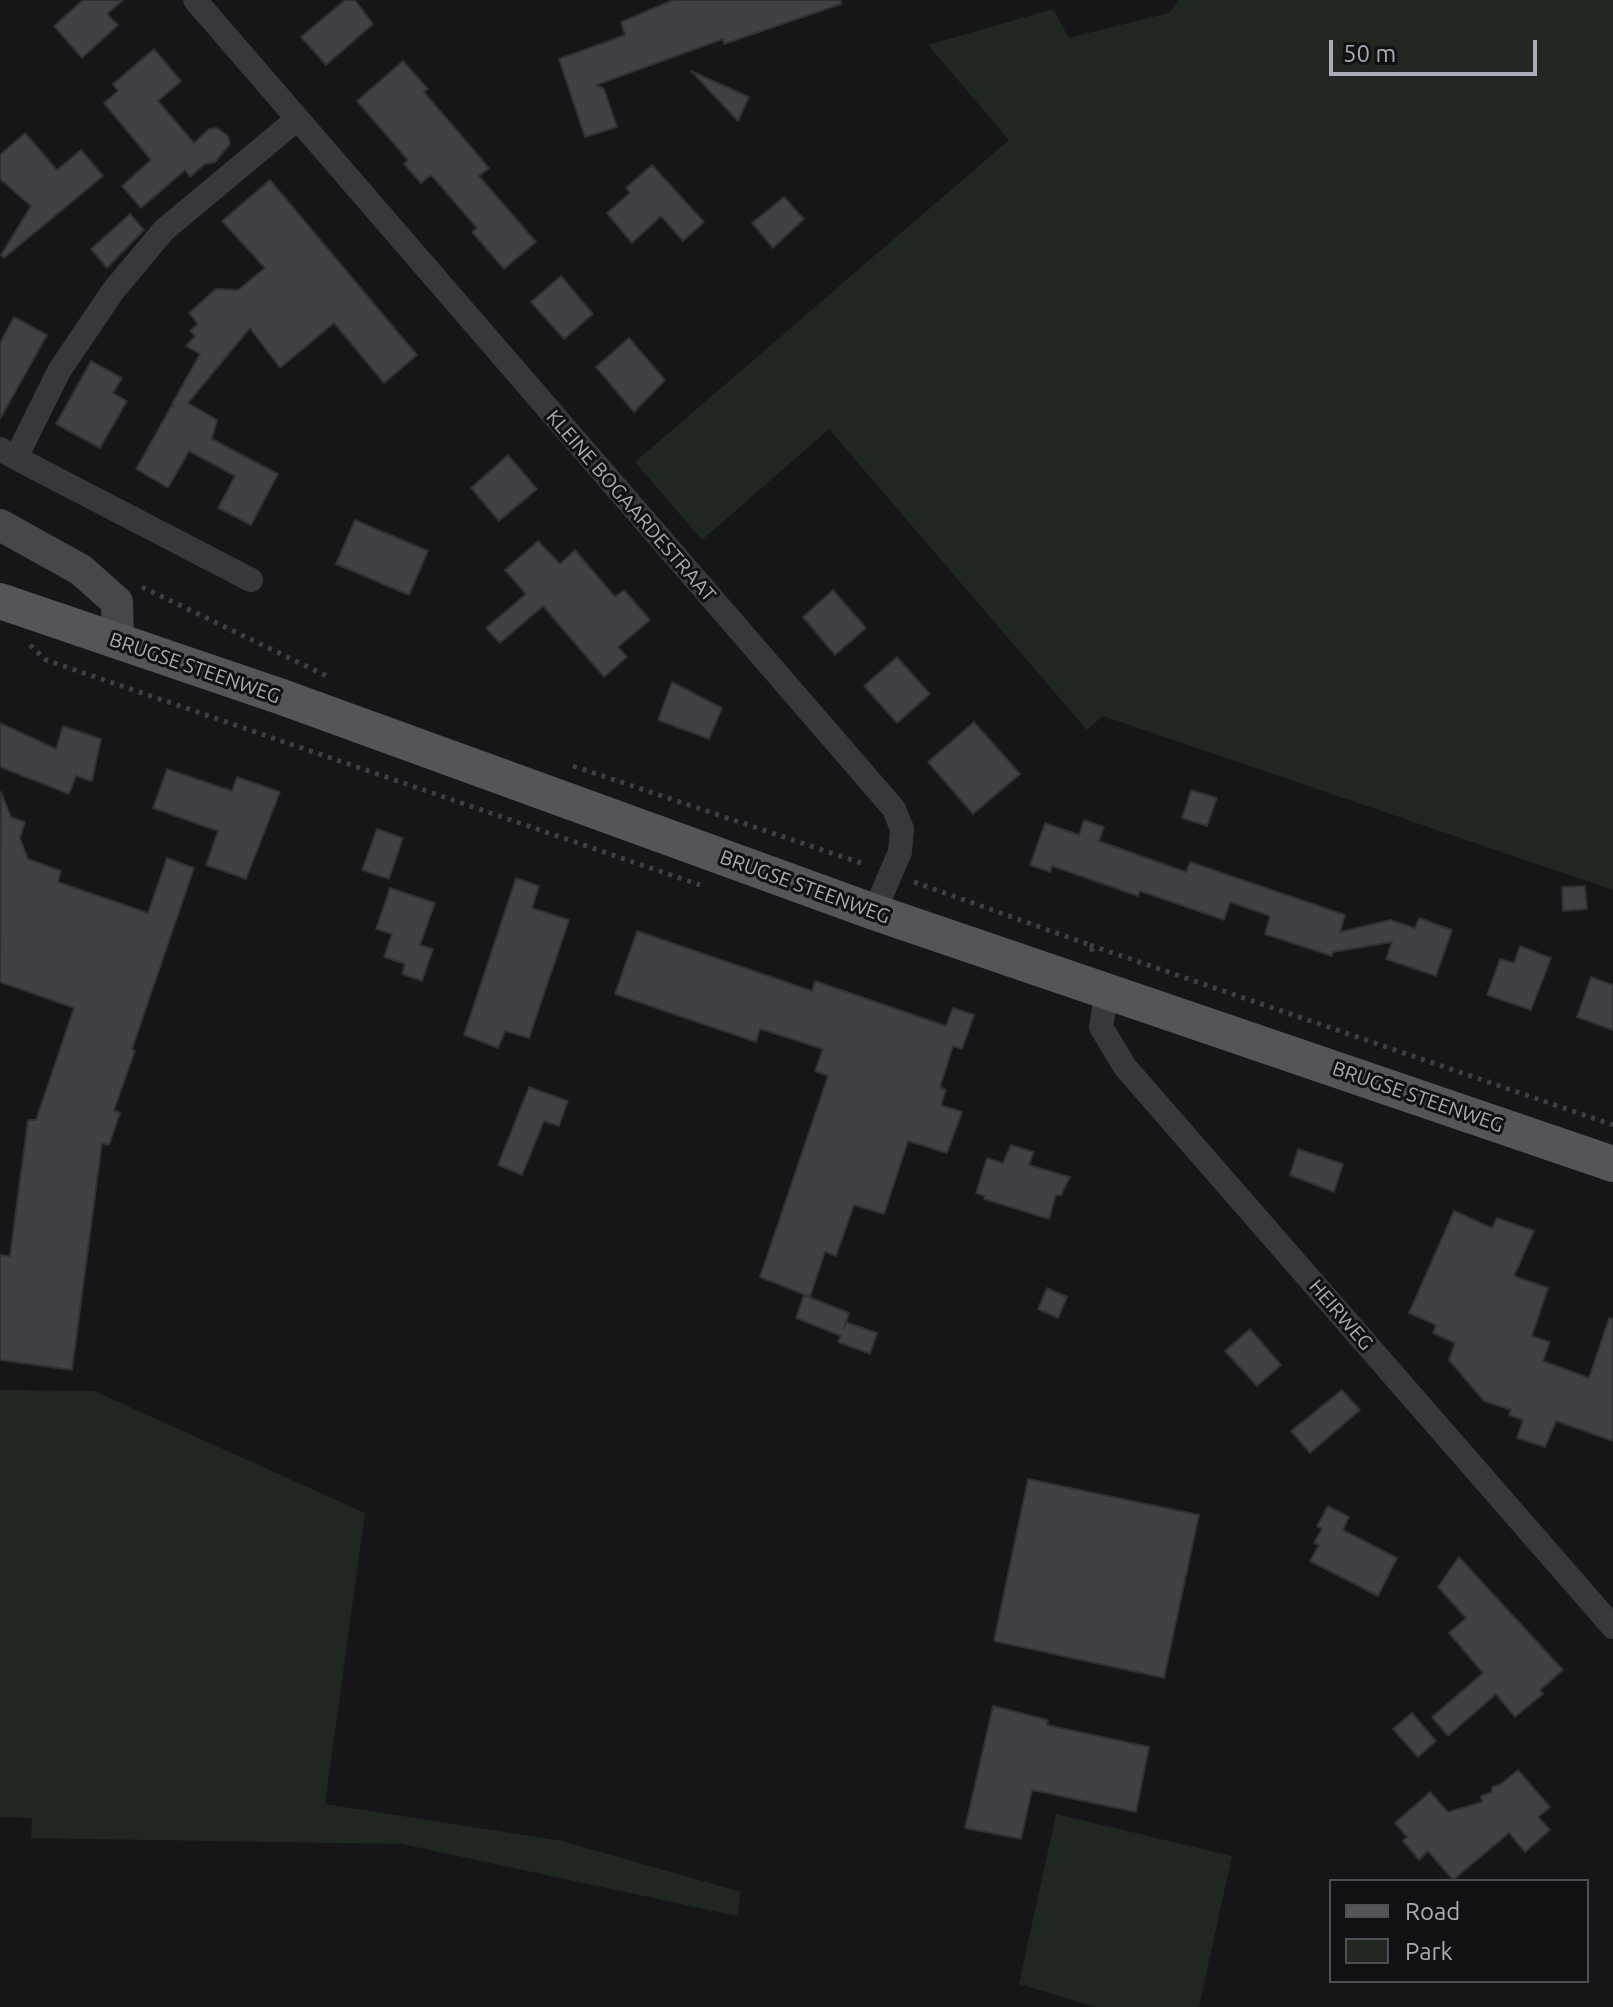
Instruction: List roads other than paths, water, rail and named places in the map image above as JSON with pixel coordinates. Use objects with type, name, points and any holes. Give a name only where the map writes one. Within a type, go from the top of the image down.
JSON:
[{"type":"main road","points":[[0,525],[81,570],[117,602],[118,642]]},
{"type":"main road","name":"BRUGSE STEENWEG","points":[[4,602],[874,912],[1613,1164]]},
{"type":"street","name":"KLEINE BOGAARDESTRAAT","points":[[195,0],[894,809],[902,829],[900,852],[874,912]]},
{"type":"street","points":[[251,580],[8,453],[113,291],[164,230],[296,120]]},
{"type":"street","name":"HEIRWEG","points":[[1107,990],[1101,1027],[1125,1067],[1613,1627]]}]
